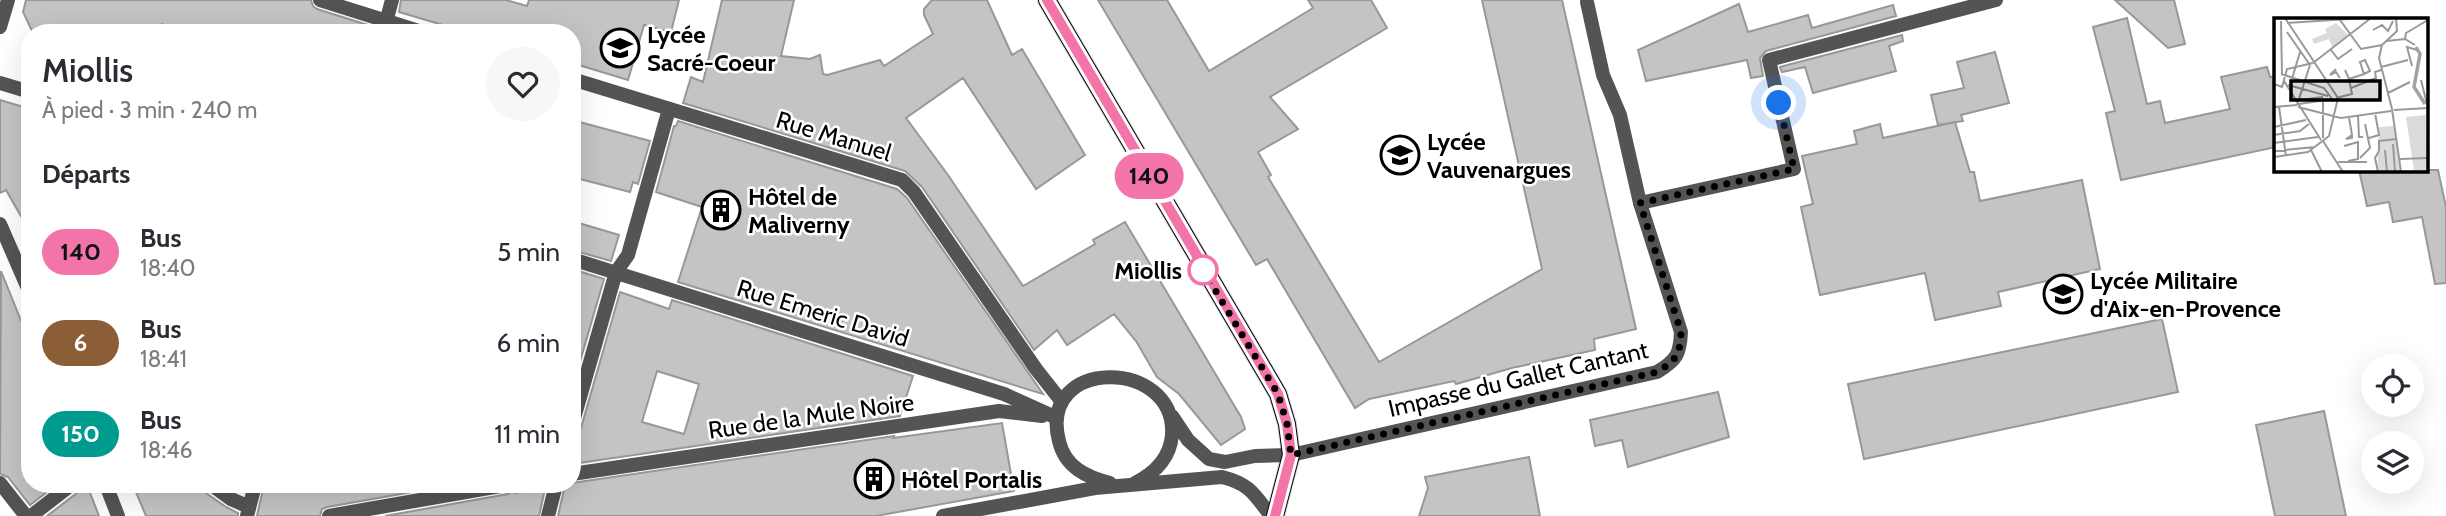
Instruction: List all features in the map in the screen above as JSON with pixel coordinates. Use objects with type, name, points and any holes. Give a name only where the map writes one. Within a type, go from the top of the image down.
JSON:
[{"type":"main road","points":[[1047,0],[1278,394],[1287,424],[1291,455],[1273,516]]},
{"type":"street","points":[[0,27],[8,0]]},
{"type":"street","points":[[320,0],[378,24]]},
{"type":"street","points":[[386,24],[392,0]]},
{"type":"street","points":[[1640,203],[1794,169],[1769,60],[1996,0]]},
{"type":"street","name":"Impasse du Gallet Cantant","points":[[1291,455],[1657,372],[1670,365],[1680,351],[1681,332],[1640,203],[1620,115],[1603,75],[1587,2]]},
{"type":"street","name":"Rue Manuel","points":[[581,82],[902,180],[914,192],[1062,402]]},
{"type":"street","points":[[0,83],[21,89]]},
{"type":"street","points":[[581,394],[616,272],[628,255],[669,109]]},
{"type":"street","points":[[0,224],[21,272]]},
{"type":"street","name":"Rue Emeric David","points":[[581,262],[1004,394],[1057,418]]},
{"type":"street","points":[[1118,485],[1089,478],[1073,466],[1061,450],[1056,430],[1057,418],[1069,391],[1080,383],[1113,376],[1131,379],[1148,387],[1162,399],[1188,440],[1209,459],[1225,461],[1255,456],[1291,455]]},
{"type":"street","name":"Rue de la Mule Noire","points":[[581,473],[999,411],[1057,418]]},
{"type":"street","points":[[1134,484],[1150,475],[1171,446],[1170,411]]},
{"type":"street","points":[[943,516],[1118,485],[1222,477],[1240,482],[1273,516]]},
{"type":"street","points":[[0,483],[26,516]]},
{"type":"street","points":[[31,516],[61,493]]},
{"type":"street","points":[[109,493],[118,516]]},
{"type":"street","points":[[223,493],[248,512],[254,493]]},
{"type":"street","points":[[329,516],[460,493]]},
{"type":"street","points":[[548,516],[554,493]]},
{"type":"building","points":[[26,0],[311,0],[317,9],[365,24],[29,24],[23,12]]},
{"type":"building","name":"Lycée Sacré-Coeur","points":[[401,0],[506,0],[527,6],[529,0],[679,0],[671,32],[644,25],[628,80],[581,66],[581,24],[440,24],[399,12]]},
{"type":"building","points":[[722,0],[794,0],[781,56],[810,59],[820,55],[823,74],[827,75],[880,60],[884,66],[933,34],[924,15],[924,9],[932,0],[987,0],[1012,55],[1022,49],[1085,155],[1036,189],[963,78],[906,118],[1023,286],[1095,244],[1093,240],[1125,222],[1241,417],[1245,429],[1221,445],[1179,394],[1157,377],[1136,341],[1114,314],[1067,345],[1057,330],[1034,350],[922,187],[905,171],[683,103],[691,77],[703,82]]},
{"type":"building","points":[[1098,0],[1167,0],[1209,71],[1313,8],[1308,0],[1371,0],[1387,28],[1270,97],[1298,129],[1258,152],[1271,175],[1268,177],[1379,362],[1542,269],[1482,0],[1562,0],[1636,329],[1594,339],[1595,350],[1512,368],[1456,384],[1454,381],[1369,399],[1355,408],[1267,259],[1256,265]]},
{"type":"building","points":[[2115,0],[2174,0],[2185,44],[2168,48]]},
{"type":"building","points":[[1739,4],[1748,32],[1808,15],[1812,28],[1893,5],[1896,16],[1766,51],[1760,58],[1763,76],[1751,78],[1747,60],[1646,81],[1638,50]]},
{"type":"building","points":[[2127,18],[2147,104],[2160,101],[2165,123],[2230,109],[2221,77],[2267,67],[2270,77],[2274,76],[2274,147],[2121,180],[2106,113],[2115,111],[2093,27]]},
{"type":"building","points":[[1902,35],[1903,41],[1889,46],[1896,71],[1813,93],[1805,67],[1782,72],[1780,67]]},
{"type":"building","points":[[1995,52],[2009,103],[1961,115],[1963,121],[1938,125],[1931,95],[1964,88],[1957,62]]},
{"type":"building","points":[[0,100],[21,106],[21,216],[6,190],[0,193]]},
{"type":"building","points":[[678,121],[897,189],[907,198],[1043,394],[678,282],[702,207],[656,192],[674,126]]},
{"type":"building","points":[[581,122],[650,141],[638,184],[633,182],[630,192],[581,179]]},
{"type":"building","points":[[1955,122],[1970,172],[1974,172],[1980,201],[2082,180],[2100,269],[1998,292],[2001,306],[1935,320],[1925,273],[1820,295],[1801,207],[1813,204],[1802,156],[1857,144],[1854,131],[1880,124],[1883,138]]},
{"type":"building","points":[[2438,170],[2446,207],[2446,283],[2435,284],[2422,217],[2393,222],[2389,202],[2367,206],[2359,172]]},
{"type":"building","points":[[581,224],[619,235],[611,261],[581,253]]},
{"type":"building","points":[[1,271],[21,321],[21,493],[46,493],[30,505],[8,477],[0,474]]},
{"type":"building","points":[[581,272],[604,279],[581,358]]},
{"type":"building","points":[[620,292],[669,309],[672,300],[913,376],[900,416],[581,463],[581,428]],"holes":[[[657,371],[699,384],[684,434],[642,422]]]},
{"type":"building","points":[[2162,319],[2178,392],[1864,459],[1848,384]]},
{"type":"building","points":[[1718,392],[1729,437],[1628,467],[1622,440],[1595,446],[1590,420]]},
{"type":"building","points":[[2324,411],[2346,516],[2275,516],[2256,425]]},
{"type":"building","points":[[1002,423],[1014,491],[876,516],[558,516],[563,493],[581,493],[581,482],[894,436],[893,438]]},
{"type":"building","points":[[1529,457],[1540,516],[1419,516],[1428,488],[1425,477]]},
{"type":"building","points":[[77,493],[90,493],[99,516],[47,516]]},
{"type":"building","points":[[136,493],[206,493],[238,513],[238,516],[146,516]]},
{"type":"building","points":[[262,493],[407,493],[327,507],[322,509],[320,516],[257,516]]},
{"type":"building","points":[[544,493],[539,516],[385,516],[508,494]]},
{"type":"bus line","name":"140","points":[[1047,0],[1278,394],[1287,424],[1291,455],[1275,516]]},
{"type":"place","name":"Lycée Sacré-Coeur","points":[[620,48]]},
{"type":"place","name":"Lycée Vauvenargues","points":[[1400,155]]},
{"type":"place","name":"Hôtel de Maliverny","points":[[721,210]]},
{"type":"place","name":"Miollis","points":[[1203,270]]},
{"type":"place","name":"Lycée Militaire d'Aix-en-Provence","points":[[2063,294]]},
{"type":"place","name":"Hôtel Portalis","points":[[874,479]]},
{"type":"route","points":[[1203,270],[1278,394],[1287,424],[1291,455],[1657,372],[1670,365],[1680,351],[1681,332],[1640,203],[1794,169],[1779,103]]}]
